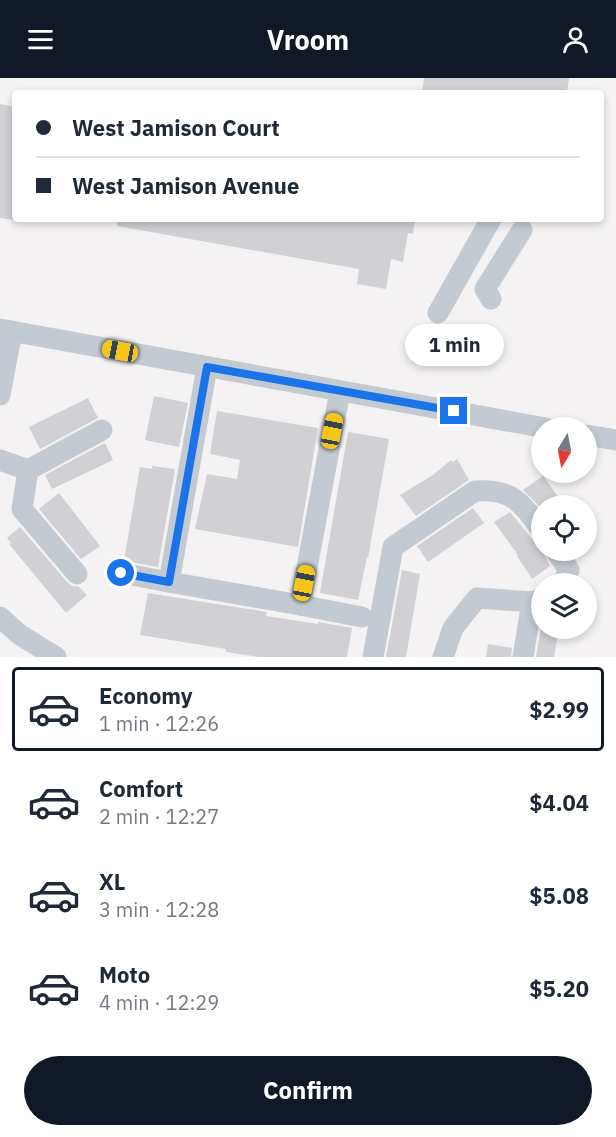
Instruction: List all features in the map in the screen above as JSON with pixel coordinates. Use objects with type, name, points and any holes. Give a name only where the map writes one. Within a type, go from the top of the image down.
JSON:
[{"type":"street","points":[[438,313],[489,222]]},
{"type":"street","points":[[491,299],[485,289],[522,230]]},
{"type":"street","points":[[0,395],[6,330],[531,425]]},
{"type":"street","points":[[169,582],[207,367]]},
{"type":"street","points":[[300,605],[340,391]]},
{"type":"street","points":[[0,460],[28,470],[102,430]]},
{"type":"street","points":[[597,437],[616,440]]},
{"type":"street","points":[[28,470],[22,509],[77,574]]},
{"type":"street","points":[[373,657],[393,547],[476,491],[491,490],[511,495],[531,515]]},
{"type":"street","points":[[121,573],[362,617]]},
{"type":"street","points":[[444,657],[453,628],[477,598],[531,601]]},
{"type":"street","points":[[0,617],[20,635],[50,655]]},
{"type":"street","points":[[523,657],[531,625]]},
{"type":"building","points":[[424,78],[569,78],[567,90],[422,90]]},
{"type":"building","points":[[0,104],[12,106],[12,220],[0,218]]},
{"type":"building","points":[[118,222],[415,222],[413,234],[408,233],[403,262],[391,259],[386,289],[357,284],[359,269],[117,226]]},
{"type":"building","points":[[154,396],[188,403],[179,447],[145,440]]},
{"type":"building","points":[[88,398],[98,418],[40,449],[29,427]]},
{"type":"building","points":[[217,411],[318,428],[298,547],[195,529],[207,474],[237,479],[240,460],[210,454]]},
{"type":"building","points":[[348,432],[389,439],[368,558],[358,600],[320,593]]},
{"type":"building","points":[[105,443],[113,460],[52,489],[45,475]]},
{"type":"building","points":[[457,459],[469,480],[416,516],[400,495],[433,475],[451,460],[453,462]]},
{"type":"building","points":[[152,466],[175,469],[158,567],[124,561],[140,467],[152,469]]},
{"type":"building","points":[[533,483],[548,483],[557,495],[531,495],[531,498],[523,490]]},
{"type":"building","points":[[59,493],[100,546],[81,559],[39,509]]},
{"type":"building","points":[[473,508],[484,523],[428,562],[417,546]]},
{"type":"building","points":[[510,512],[531,538],[531,561],[548,561],[550,566],[540,573],[531,573],[531,577],[494,522]]},
{"type":"building","points":[[20,527],[67,582],[79,587],[87,595],[66,613],[9,544],[11,543],[7,538]]},
{"type":"building","points":[[402,570],[420,574],[406,657],[386,657]]},
{"type":"building","points":[[148,593],[267,612],[266,616],[352,628],[347,657],[259,657],[226,652],[226,649],[140,635]]},
{"type":"building","points":[[539,639],[557,639],[554,657],[536,657]]},
{"type":"building","points":[[488,644],[512,648],[511,657],[486,657]]},
{"type":"route","points":[[121,573],[169,582],[207,367],[454,411]]}]
